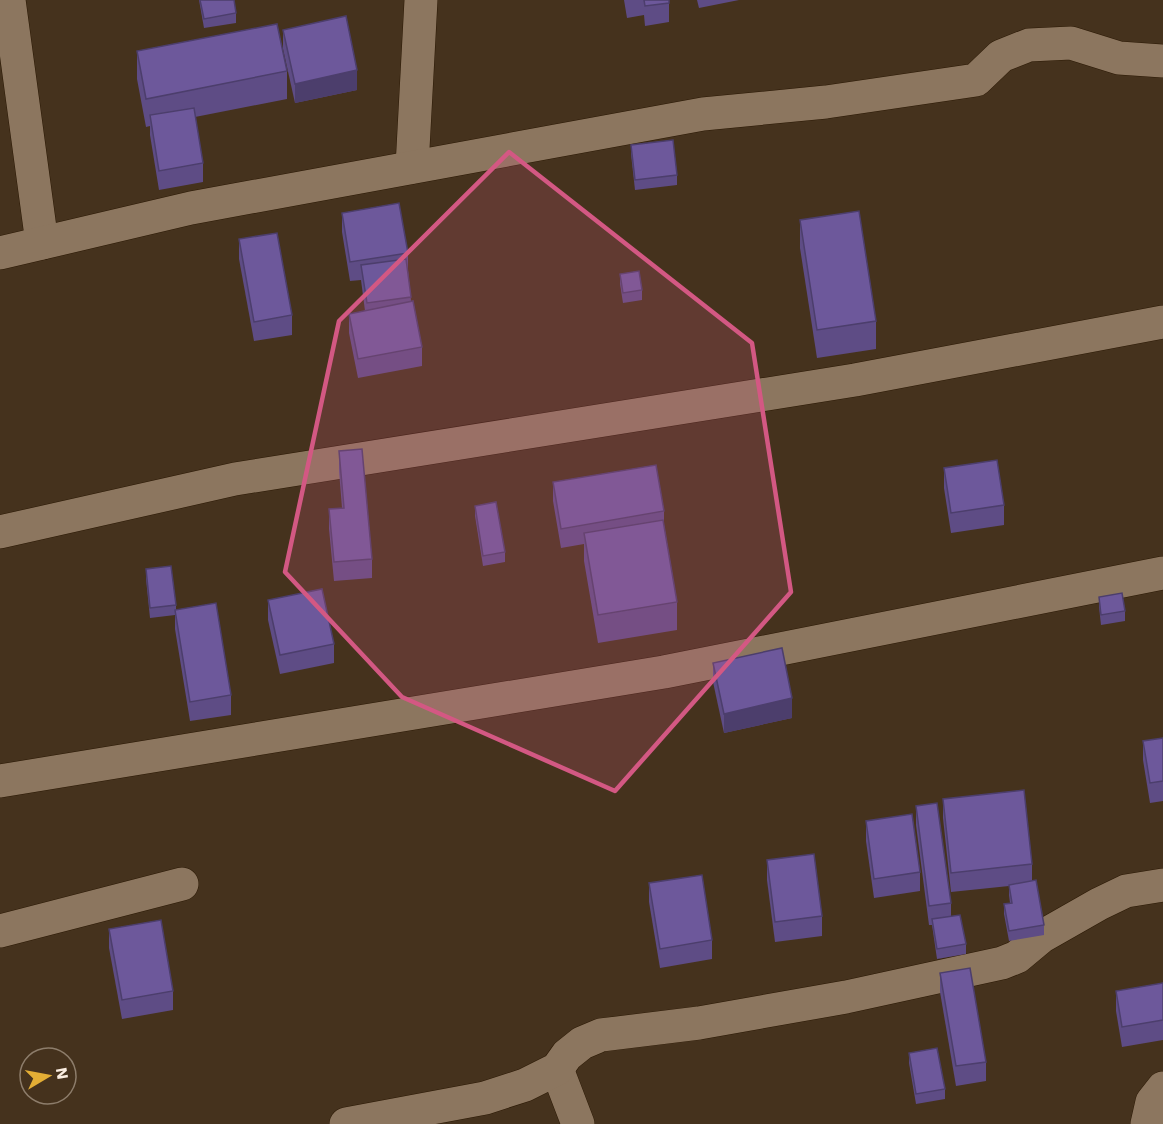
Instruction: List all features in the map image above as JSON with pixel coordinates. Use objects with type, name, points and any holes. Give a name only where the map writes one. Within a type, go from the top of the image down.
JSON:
[{"type":"street","points":[[9,0],[42,243]]},
{"type":"street","points":[[412,167],[421,0]]},
{"type":"street","points":[[0,253],[191,208],[703,114],[826,102],[976,80],[1001,56],[1029,45],[1071,43],[1119,58],[1163,61]]},
{"type":"street","points":[[0,532],[235,479],[855,380],[1163,322]]},
{"type":"street","points":[[0,781],[664,672],[1163,573]]},
{"type":"street","points":[[0,931],[182,884]]},
{"type":"street","points":[[346,1124],[485,1098],[525,1085],[557,1069],[567,1055],[582,1042],[601,1035],[699,1023],[823,1001],[1002,963],[1017,957],[1041,937],[1099,904],[1126,891],[1163,885]]},
{"type":"street","points":[[557,1069],[578,1124]]},
{"type":"street","points":[[1147,1124],[1152,1102],[1163,1088]]},
{"type":"highlighted area","points":[[509,152],[752,343],[791,592],[615,791],[402,697],[285,572],[339,321]]},
{"type":"building","points":[[200,0],[234,0],[236,13],[204,19]]},
{"type":"building","points":[[644,0],[669,0],[669,3],[645,6]]},
{"type":"building","points":[[346,16],[357,70],[295,84],[283,30]]},
{"type":"building","points":[[277,24],[287,71],[146,99],[137,51]]},
{"type":"building","points":[[194,108],[203,163],[159,171],[150,115]]},
{"type":"building","points":[[673,140],[677,175],[635,180],[631,145]]},
{"type":"building","points":[[399,203],[408,253],[350,262],[342,213]]},
{"type":"building","points":[[859,211],[876,321],[817,330],[800,220]]},
{"type":"building","points":[[277,233],[292,315],[254,322],[239,239]]},
{"type":"building","points":[[406,259],[411,297],[367,303],[361,265]]},
{"type":"building","points":[[639,271],[642,290],[623,293],[620,274]]},
{"type":"building","points":[[413,301],[422,347],[358,359],[349,314]]},
{"type":"building","points":[[362,449],[372,559],[334,562],[329,509],[344,508],[339,451]]},
{"type":"building","points":[[997,460],[1004,505],[951,513],[944,468]]},
{"type":"building","points":[[656,465],[664,511],[561,529],[553,482]]},
{"type":"building","points":[[496,502],[505,552],[483,556],[475,506]]},
{"type":"building","points":[[663,520],[677,602],[598,615],[584,533]]},
{"type":"building","points":[[171,566],[176,605],[150,608],[146,569]]},
{"type":"building","points":[[322,589],[334,644],[280,655],[268,600]]},
{"type":"building","points":[[1122,593],[1125,611],[1101,615],[1099,597]]},
{"type":"building","points":[[216,603],[231,695],[190,702],[175,610]]},
{"type":"building","points":[[782,648],[792,698],[724,714],[713,663]]},
{"type":"building","points":[[1163,738],[1163,781],[1150,783],[1143,741]]},
{"type":"building","points":[[1024,790],[1032,864],[951,873],[943,799]]},
{"type":"building","points":[[937,803],[951,903],[929,906],[916,806]]},
{"type":"building","points":[[912,814],[920,872],[874,879],[866,821]]},
{"type":"building","points":[[814,854],[822,916],[775,922],[767,860]]},
{"type":"building","points":[[702,875],[712,940],[660,949],[649,883]]},
{"type":"building","points":[[1036,880],[1044,925],[1009,931],[1004,904],[1012,903],[1009,885]]},
{"type":"building","points":[[960,915],[966,944],[937,949],[932,919]]},
{"type":"building","points":[[161,920],[173,991],[122,1000],[109,929]]},
{"type":"building","points":[[970,968],[986,1062],[956,1066],[940,973]]},
{"type":"building","points":[[1163,983],[1163,1020],[1122,1027],[1116,991]]},
{"type":"building","points":[[937,1048],[945,1089],[916,1094],[909,1053]]}]
